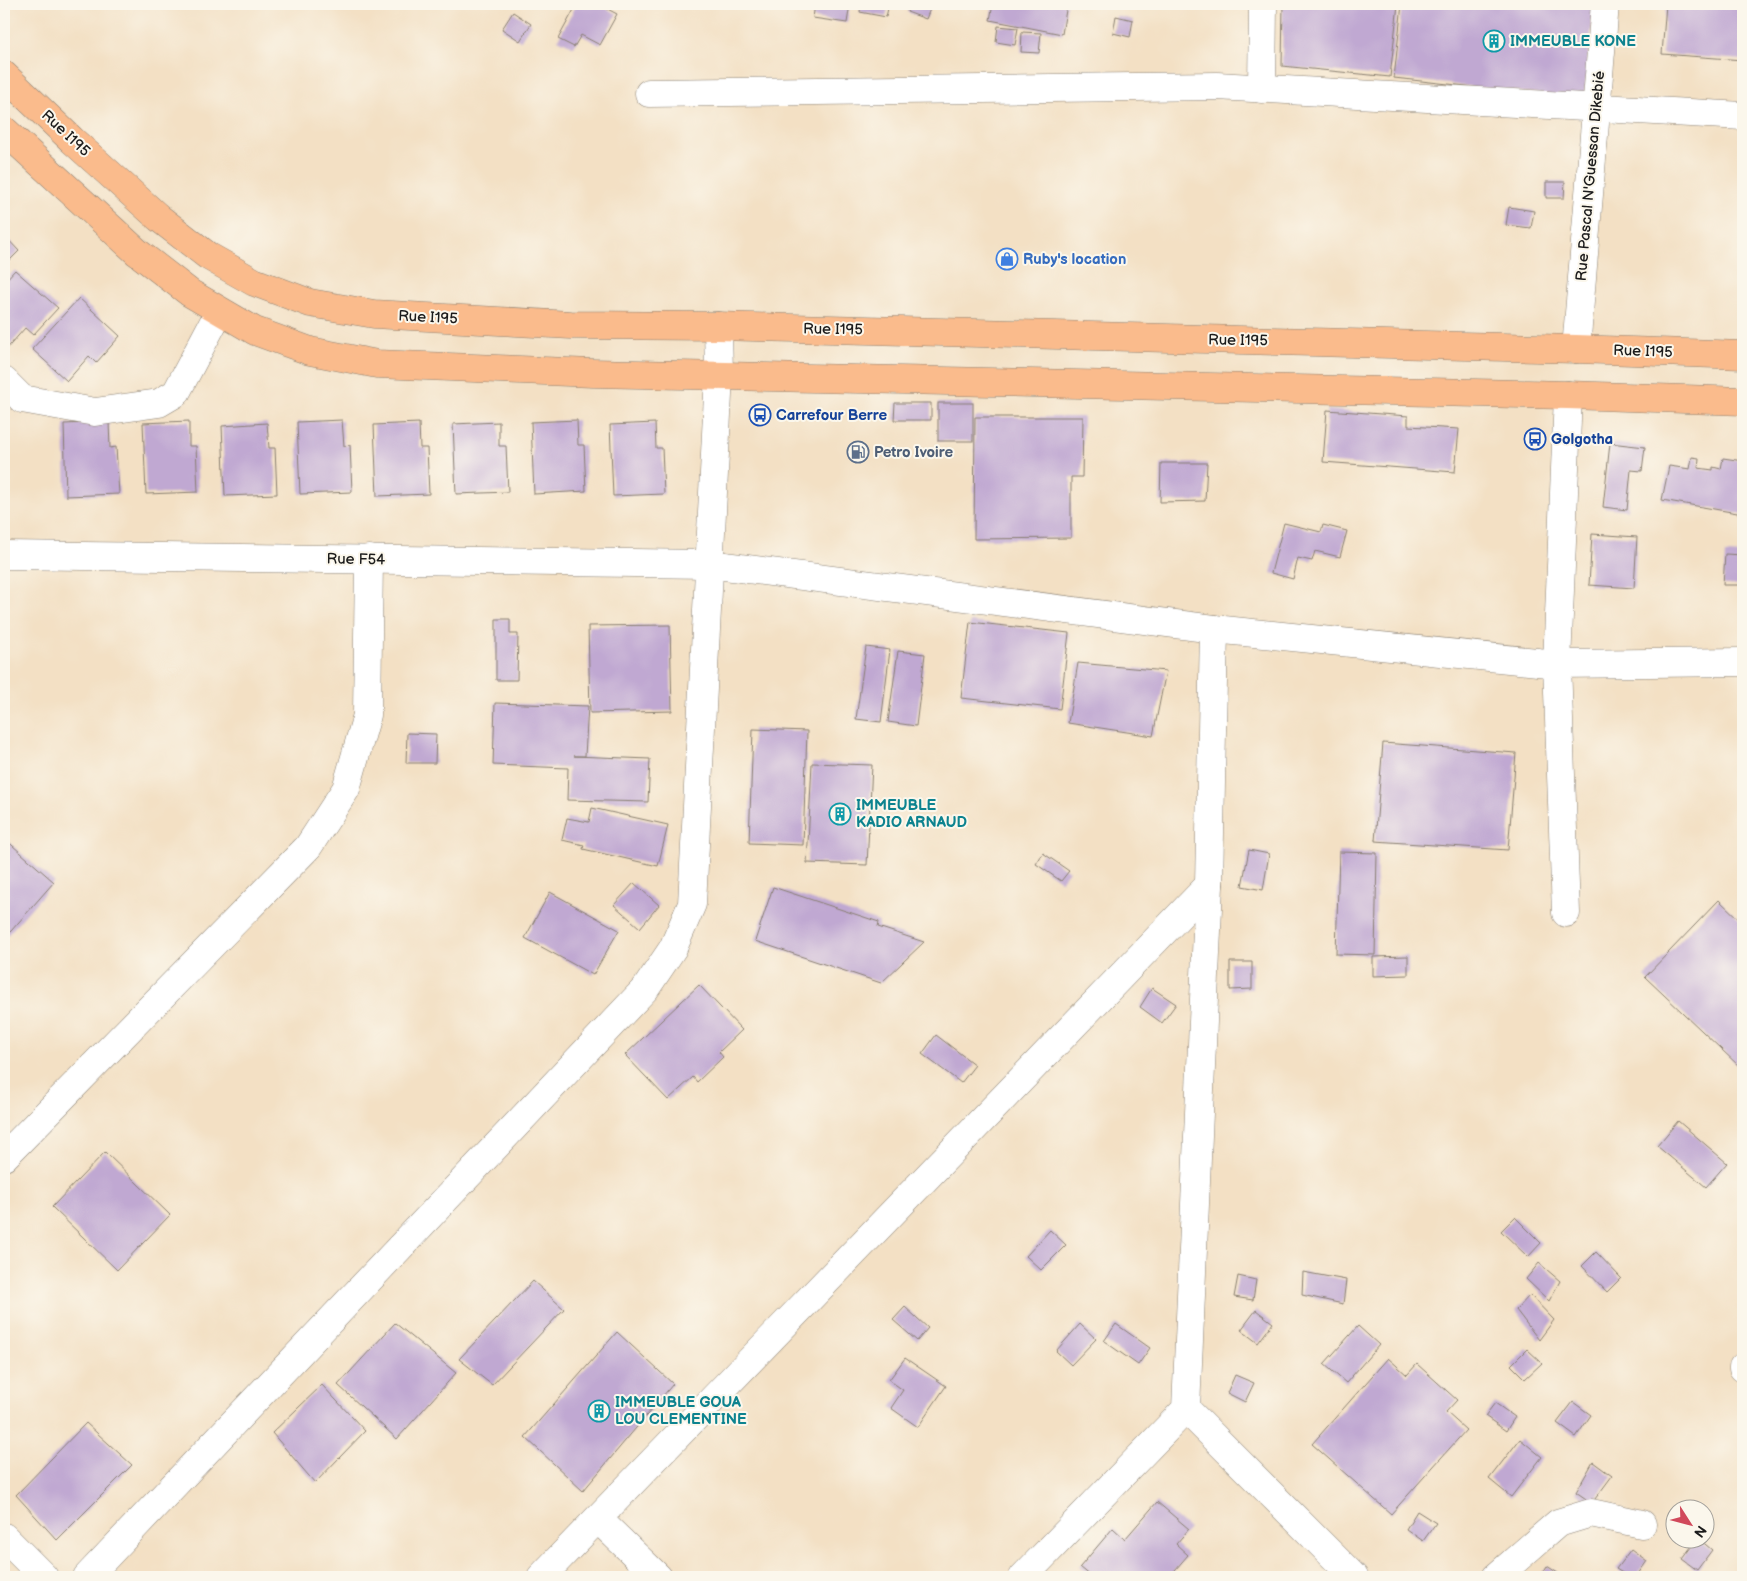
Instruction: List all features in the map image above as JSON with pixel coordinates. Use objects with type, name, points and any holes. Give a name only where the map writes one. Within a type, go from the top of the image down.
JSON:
[{"type":"main road","name":"Rue I195","points":[[4,75],[72,140],[159,218],[208,256],[254,282],[310,303],[374,314],[571,325],[718,326],[1576,348],[1743,355]]},
{"type":"main road","points":[[4,130],[137,252],[190,293],[219,312],[255,331],[310,351],[377,364],[719,375],[1568,394],[1743,401]]},
{"type":"street","points":[[1262,89],[1263,4]]},
{"type":"street","name":"Rue Pascal N'Guessan Dikebié","points":[[1576,348],[1604,4]]},
{"type":"street","points":[[649,93],[1217,86],[1743,116]]},
{"type":"street","points":[[4,381],[22,399],[95,412],[159,403],[176,393],[219,312]]},
{"type":"street","points":[[87,1577],[646,988],[673,948],[692,904],[719,375],[718,326]]},
{"type":"street","points":[[1566,914],[1557,664],[1568,394]]},
{"type":"street","name":"Rue F54","points":[[4,555],[709,564],[1214,629],[1557,664],[1743,662]]},
{"type":"street","points":[[4,1157],[308,847],[346,789],[367,715],[369,559]]},
{"type":"street","points":[[1023,1577],[1186,1409],[1209,885],[1214,629]]},
{"type":"street","points":[[541,1577],[1209,885]]},
{"type":"street","points":[[1186,1409],[1354,1577]]},
{"type":"street","points":[[1496,1577],[1558,1523],[1590,1513],[1642,1524]]},
{"type":"street","points":[[598,1518],[658,1577]]},
{"type":"street","points":[[4,1537],[44,1577]]},
{"type":"building","points":[[577,4],[598,4],[617,14],[600,45],[581,35],[574,47],[558,39]]},
{"type":"building","points":[[815,4],[850,4],[847,23],[813,18]]},
{"type":"building","points":[[861,4],[889,4],[886,17],[860,12]]},
{"type":"building","points":[[910,4],[932,4],[926,19],[907,12]]},
{"type":"building","points":[[993,4],[1067,4],[1062,34],[990,20]]},
{"type":"building","points":[[1283,4],[1398,4],[1390,77],[1282,66]]},
{"type":"building","name":"IMMEUBLE KONE","points":[[1402,4],[1594,4],[1584,99],[1394,78]]},
{"type":"building","points":[[1666,4],[1743,4],[1743,60],[1662,54]]},
{"type":"building","points":[[513,12],[531,24],[520,41],[502,29]]},
{"type":"building","points":[[1116,16],[1133,20],[1130,37],[1113,33]]},
{"type":"building","points":[[998,26],[1018,28],[1015,45],[996,42]]},
{"type":"building","points":[[1022,32],[1041,33],[1039,53],[1021,52]]},
{"type":"building","points":[[1546,182],[1565,182],[1564,198],[1546,198]]},
{"type":"building","points":[[1509,207],[1534,211],[1531,228],[1506,225]]},
{"type":"building","points":[[4,235],[19,251],[4,266]]},
{"type":"building","points":[[15,270],[58,308],[33,335],[25,328],[4,352],[4,282]]},
{"type":"building","points":[[79,298],[120,336],[96,363],[89,356],[67,381],[32,349]]},
{"type":"building","points":[[895,403],[931,403],[931,420],[894,420]]},
{"type":"building","points":[[938,403],[973,403],[973,441],[938,441]]},
{"type":"building","points":[[1327,410],[1408,416],[1408,426],[1459,429],[1455,472],[1323,462]]},
{"type":"building","points":[[975,417],[1083,417],[1082,477],[1071,477],[1071,538],[974,539]]},
{"type":"building","points":[[342,420],[344,446],[350,445],[352,492],[300,494],[297,422]]},
{"type":"building","points":[[577,420],[578,445],[584,445],[586,491],[534,494],[531,422]]},
{"type":"building","points":[[189,421],[189,446],[196,446],[198,492],[146,494],[143,423]]},
{"type":"building","points":[[109,422],[110,448],[116,447],[119,494],[66,496],[64,424]]},
{"type":"building","points":[[499,422],[499,446],[506,446],[508,492],[456,494],[453,424]]},
{"type":"building","points":[[267,423],[269,448],[275,448],[277,494],[225,496],[222,426]]},
{"type":"building","points":[[419,423],[420,448],[427,448],[429,494],[377,496],[374,425]]},
{"type":"building","points":[[655,423],[656,448],[662,448],[664,494],[613,496],[610,425]]},
{"type":"building","points":[[1610,443],[1645,447],[1642,471],[1631,470],[1627,510],[1603,507]]},
{"type":"building","points":[[1692,457],[1699,458],[1698,468],[1713,470],[1713,467],[1721,469],[1723,458],[1743,461],[1743,514],[1662,500],[1669,466],[1690,469]]},
{"type":"building","points":[[1161,463],[1207,463],[1205,501],[1160,502]]},
{"type":"building","points":[[1284,523],[1321,532],[1323,525],[1347,531],[1340,557],[1315,551],[1312,561],[1298,558],[1293,579],[1271,573]]},
{"type":"building","points":[[1592,534],[1637,537],[1634,588],[1589,585]]},
{"type":"building","points":[[1725,554],[1743,555],[1743,585],[1723,585]]},
{"type":"building","points":[[496,619],[510,619],[510,634],[518,634],[517,680],[496,680]]},
{"type":"building","points":[[970,622],[1069,633],[1060,709],[961,698]]},
{"type":"building","points":[[670,625],[672,711],[590,713],[588,626]]},
{"type":"building","points":[[866,647],[890,650],[881,722],[856,719]]},
{"type":"building","points":[[898,651],[925,654],[916,726],[888,722]]},
{"type":"building","points":[[1078,663],[1166,671],[1153,736],[1068,723]]},
{"type":"building","points":[[495,703],[588,706],[585,756],[574,756],[650,759],[648,802],[567,800],[568,768],[493,765]]},
{"type":"building","points":[[753,729],[807,731],[803,845],[749,843]]},
{"type":"building","points":[[407,733],[436,734],[435,763],[406,763]]},
{"type":"building","points":[[1383,743],[1516,753],[1508,850],[1375,841]]},
{"type":"building","name":"IMMEUBLE KADIO ARNAUD","points":[[812,763],[872,765],[867,865],[807,863]]},
{"type":"building","points":[[592,808],[668,825],[658,866],[583,849],[584,845],[562,840],[567,818],[589,822]]},
{"type":"building","points":[[4,838],[54,882],[4,939]]},
{"type":"building","points":[[1249,850],[1269,854],[1263,890],[1242,886]]},
{"type":"building","points":[[1339,852],[1377,853],[1375,955],[1336,954]]},
{"type":"building","points":[[1043,853],[1069,871],[1061,881],[1036,864]]},
{"type":"building","points":[[634,883],[659,905],[640,928],[614,905]]},
{"type":"building","points":[[773,887],[879,922],[878,927],[924,942],[881,983],[755,941]]},
{"type":"building","points":[[550,892],[619,930],[593,975],[525,938]]},
{"type":"building","points":[[1719,900],[1743,923],[1743,1064],[1740,1067],[1645,977]]},
{"type":"building","points":[[1408,956],[1408,975],[1373,976],[1373,957]]},
{"type":"building","points":[[1230,962],[1252,962],[1252,989],[1230,990]]},
{"type":"building","points":[[699,985],[742,1030],[719,1052],[723,1057],[697,1082],[693,1077],[668,1100],[625,1055]]},
{"type":"building","points":[[1152,988],[1176,1004],[1162,1023],[1140,1007]]},
{"type":"building","points":[[936,1035],[975,1065],[961,1083],[922,1054]]},
{"type":"building","points":[[1678,1121],[1727,1163],[1706,1187],[1657,1146]]},
{"type":"building","points":[[105,1152],[170,1215],[117,1270],[52,1207]]},
{"type":"building","points":[[1515,1217],[1541,1243],[1528,1257],[1501,1231]]},
{"type":"building","points":[[1050,1230],[1066,1245],[1041,1270],[1026,1256]]},
{"type":"building","points":[[1596,1252],[1621,1278],[1607,1292],[1582,1266]]},
{"type":"building","points":[[1539,1263],[1560,1281],[1549,1301],[1526,1279]]},
{"type":"building","points":[[1303,1272],[1346,1280],[1343,1304],[1302,1295]]},
{"type":"building","points":[[1238,1276],[1256,1280],[1253,1300],[1234,1297]]},
{"type":"building","points":[[533,1281],[564,1309],[492,1385],[459,1359]]},
{"type":"building","points":[[1530,1295],[1554,1320],[1539,1340],[1516,1310]]},
{"type":"building","points":[[905,1307],[928,1328],[917,1341],[893,1320]]},
{"type":"building","points":[[1256,1310],[1273,1323],[1258,1343],[1241,1330]]},
{"type":"building","points":[[395,1323],[456,1373],[397,1439],[338,1385]]},
{"type":"building","points":[[1080,1324],[1096,1339],[1071,1365],[1056,1351]]},
{"type":"building","points":[[1116,1324],[1150,1348],[1138,1365],[1104,1341]]},
{"type":"building","points":[[1358,1326],[1379,1345],[1346,1383],[1324,1364]]},
{"type":"building","name":"IMMEUBLE GOUA LOU CLEMENTINE","points":[[617,1332],[673,1384],[583,1491],[525,1437]]},
{"type":"building","points":[[1527,1349],[1542,1363],[1525,1379],[1511,1365]]},
{"type":"building","points":[[905,1358],[946,1386],[918,1427],[891,1408],[903,1390],[889,1380]]},
{"type":"building","points":[[1388,1358],[1407,1375],[1417,1364],[1457,1400],[1446,1412],[1466,1430],[1391,1514],[1312,1444]]},
{"type":"building","points":[[1235,1375],[1254,1383],[1245,1402],[1227,1393]]},
{"type":"building","points":[[322,1385],[365,1431],[315,1483],[272,1433]]},
{"type":"building","points":[[1573,1402],[1591,1415],[1576,1437],[1557,1423]]},
{"type":"building","points":[[1495,1403],[1515,1417],[1506,1431],[1485,1416]]},
{"type":"building","points":[[86,1423],[132,1465],[57,1540],[16,1495]]},
{"type":"building","points":[[1520,1439],[1542,1457],[1511,1497],[1489,1479]]},
{"type":"building","points":[[1593,1462],[1612,1476],[1592,1503],[1576,1492]]},
{"type":"building","points":[[1157,1502],[1189,1529],[1176,1544],[1188,1555],[1169,1577],[1092,1577],[1080,1567],[1113,1528],[1125,1539]]},
{"type":"building","points":[[1417,1511],[1436,1523],[1423,1541],[1406,1529]]},
{"type":"building","points":[[1690,1548],[1710,1548],[1712,1550],[1697,1570],[1682,1559]]},
{"type":"building","points":[[1631,1549],[1647,1561],[1636,1577],[1629,1577],[1616,1569]]},
{"type":"building","points":[[1547,1566],[1564,1577],[1540,1577]]},
{"type":"place","name":"IMMEUBLE KONE","points":[[1494,41]]},
{"type":"place","name":"Ruby's location","points":[[1007,259]]},
{"type":"place","name":"Carrefour Berre","points":[[760,415]]},
{"type":"place","name":"Golgotha","points":[[1535,439]]},
{"type":"place","name":"Petro Ivoire","points":[[858,452]]},
{"type":"place","name":"IMMEUBLE KADIO ARNAUD","points":[[840,814]]},
{"type":"place","name":"IMMEUBLE GOUA LOU CLEMENTINE","points":[[599,1411]]}]
